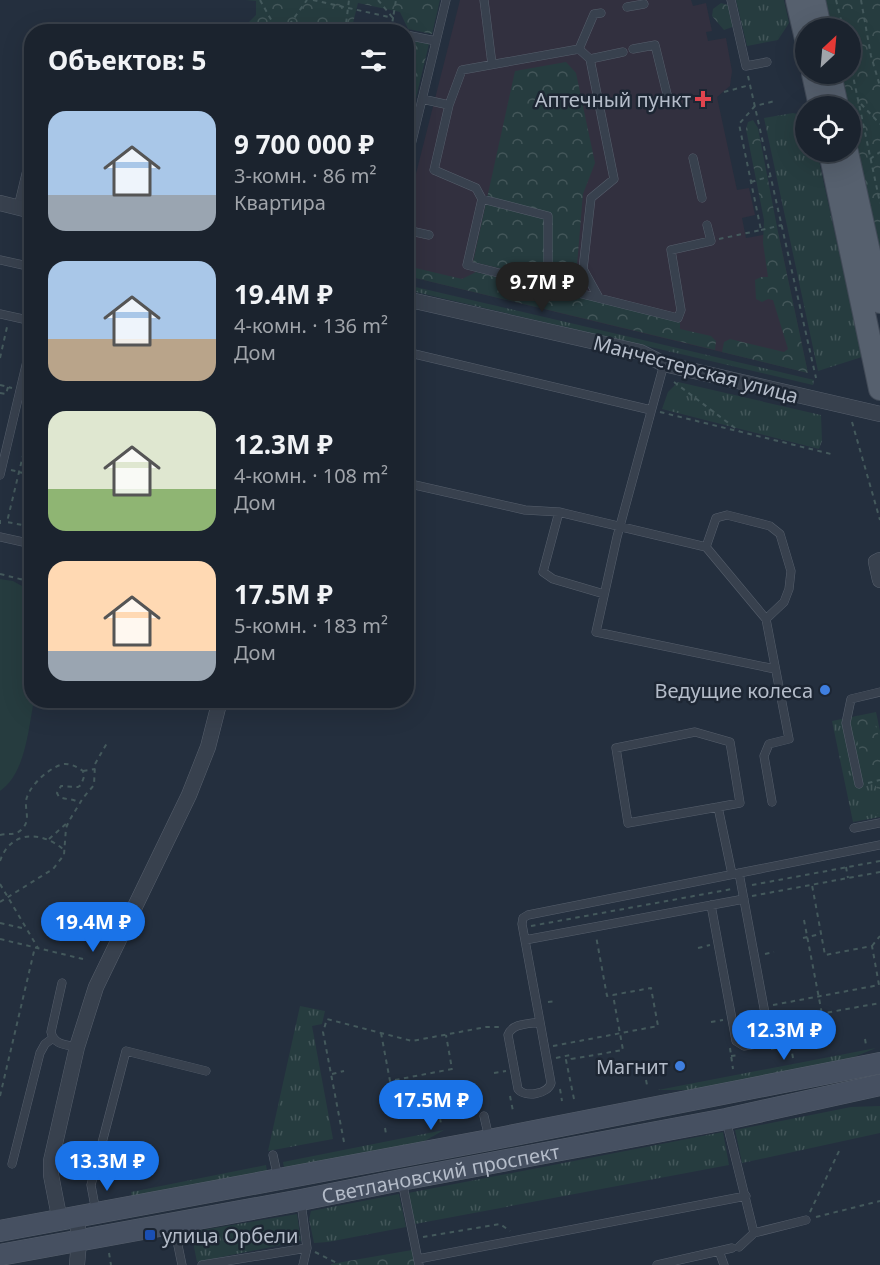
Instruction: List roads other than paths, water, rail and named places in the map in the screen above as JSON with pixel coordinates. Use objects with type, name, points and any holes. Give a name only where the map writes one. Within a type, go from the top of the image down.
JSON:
[{"type":"main road","points":[[797,0],[801,18]]},
{"type":"main road","points":[[814,0],[818,18]]},
{"type":"main road","points":[[832,162],[880,389]]},
{"type":"main road","points":[[849,162],[880,302]]},
{"type":"main road","name":"Светлановский проспект","points":[[0,1232],[489,1140],[880,1063]]},
{"type":"main road","name":"Светлановский проспект","points":[[0,1255],[726,1119],[880,1085]]},
{"type":"street","points":[[0,203],[24,209]]},
{"type":"street","name":"Манчестерская улица","points":[[414,301],[640,352],[663,369],[880,414]]},
{"type":"street","points":[[880,560],[876,562],[880,580]]},
{"type":"street","points":[[77,1265],[78,1217],[51,1175],[51,1161],[77,1047],[103,968],[189,795],[208,747],[218,708]]},
{"type":"lane","points":[[414,125],[446,0]]},
{"type":"lane","points":[[484,0],[492,64]]},
{"type":"lane","points":[[731,0],[746,66],[767,62]]},
{"type":"lane","points":[[627,7],[644,4]]},
{"type":"lane","points":[[579,48],[594,14],[601,13]]},
{"type":"lane","points":[[414,37],[436,41]]},
{"type":"lane","points":[[633,50],[655,45],[667,94]]},
{"type":"lane","points":[[579,48],[462,70],[449,105],[434,170],[476,188],[482,199],[467,265],[678,318],[681,310],[671,250],[711,241],[707,225]]},
{"type":"lane","points":[[579,48],[590,59],[614,179],[591,198],[583,269],[598,298]]},
{"type":"lane","points":[[590,59],[622,52]]},
{"type":"lane","points":[[419,99],[449,105]]},
{"type":"lane","points":[[693,158],[702,198]]},
{"type":"lane","points":[[482,199],[548,216],[548,285]]},
{"type":"lane","points":[[414,232],[429,235]]},
{"type":"lane","points":[[0,260],[24,265]]},
{"type":"lane","points":[[0,314],[24,319]]},
{"type":"lane","points":[[414,354],[651,410]]},
{"type":"lane","points":[[663,369],[620,526],[596,632],[775,669]]},
{"type":"lane","points":[[0,475],[24,374]]},
{"type":"lane","points":[[414,485],[525,510],[559,512],[706,546],[766,619],[789,739],[768,744],[764,756],[772,802]]},
{"type":"lane","points":[[559,512],[543,572],[552,579],[604,594]]},
{"type":"lane","points":[[706,546],[716,518],[727,515],[770,526],[780,534],[791,571],[789,589],[784,602],[766,619]]},
{"type":"lane","points":[[0,537],[24,542]]},
{"type":"lane","points":[[859,784],[846,723],[851,699],[880,692]]},
{"type":"lane","points":[[695,732],[730,742],[740,803],[718,807],[628,823],[616,748],[695,732]]},
{"type":"lane","points":[[711,905],[736,1041],[744,1046],[764,1042],[769,1035],[742,887],[736,874],[718,807]]},
{"type":"lane","points":[[854,828],[880,823]]},
{"type":"lane","points":[[540,1022],[513,1027],[509,1030],[518,1089],[521,1093],[546,1090],[551,1083],[540,1022],[525,940],[522,928],[523,918],[528,915],[880,845]]},
{"type":"lane","points":[[525,940],[744,898]]},
{"type":"lane","points":[[62,983],[51,1032],[52,1038],[58,1043],[77,1047]]},
{"type":"lane","points":[[12,1164],[40,1053],[52,1038]]},
{"type":"lane","points":[[78,1217],[91,1185],[126,1051],[206,1071]]},
{"type":"lane","points":[[484,1116],[489,1140]]},
{"type":"lane","points":[[726,1119],[754,1233]]},
{"type":"lane","points":[[273,1155],[278,1179]]},
{"type":"lane","points":[[401,1179],[418,1262],[520,1239],[746,1196]]},
{"type":"lane","points":[[301,1200],[307,1248],[303,1265]]},
{"type":"lane","points":[[658,1265],[736,1248],[754,1233],[806,1220]]},
{"type":"lane","points":[[174,1224],[182,1265]]},
{"type":"lane","points":[[201,1265],[307,1248]]},
{"type":"lane","points":[[719,1251],[724,1265]]},
{"type":"place","name":"Аптечный пункт","points":[[703,99]]},
{"type":"place","name":"Ведущие колеса","points":[[825,690]]},
{"type":"place","name":"Магнит","points":[[680,1066]]},
{"type":"place","name":"улица Орбели","points":[[150,1235]]}]
